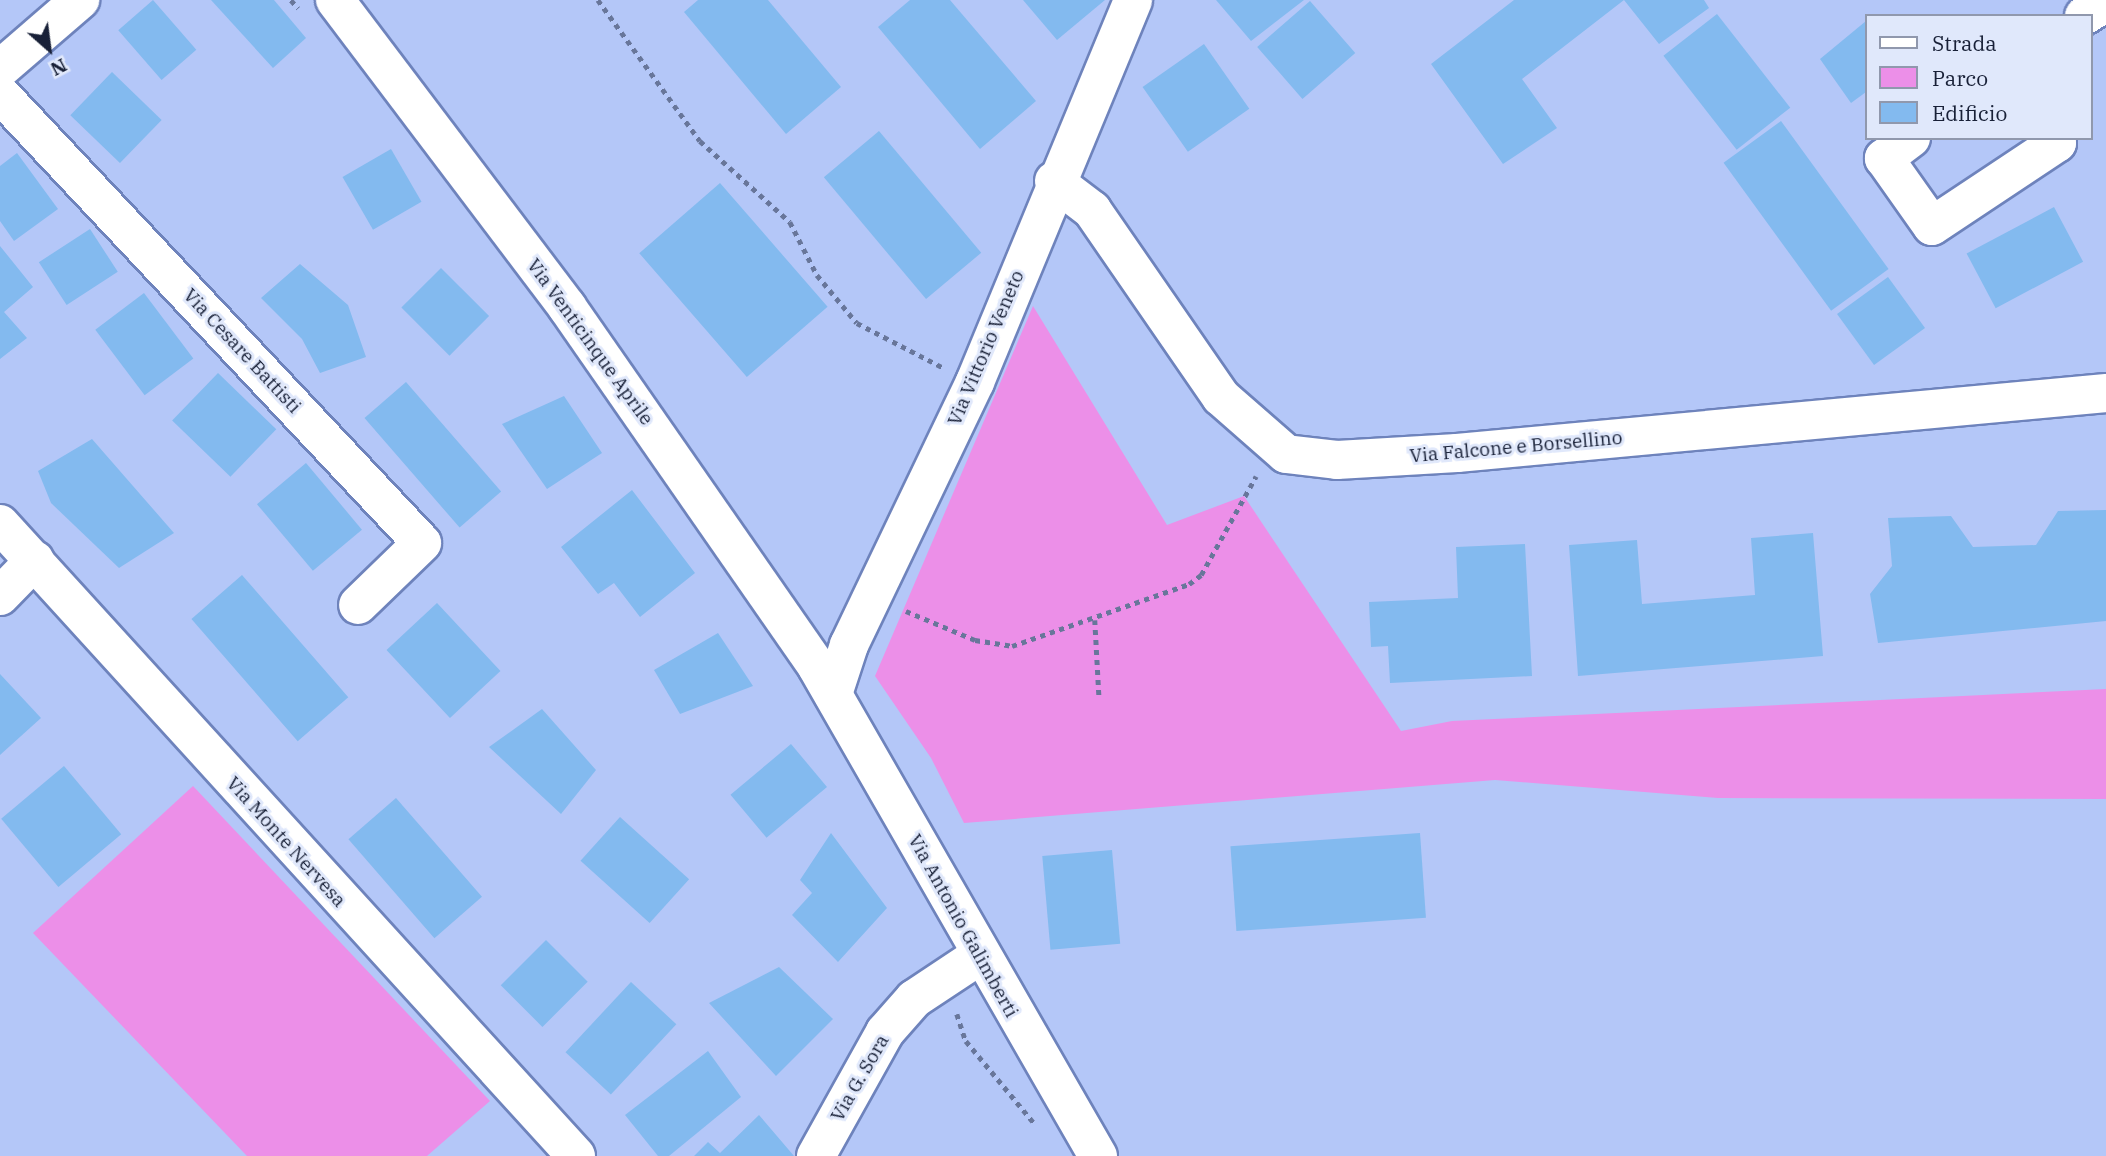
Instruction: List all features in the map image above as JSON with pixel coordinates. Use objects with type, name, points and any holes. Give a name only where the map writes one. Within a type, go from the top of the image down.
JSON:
[{"type":"street","points":[[0,69],[80,0]]},
{"type":"street","name":"Via Vittorio Veneto","points":[[833,694],[849,645],[975,382],[1054,181],[1133,0]]},
{"type":"street","points":[[2087,14],[2106,2]]},
{"type":"street","name":"Via Venticinque Aprile","points":[[322,10],[567,307],[833,694]]},
{"type":"street","name":"Via Cesare Battisti","points":[[0,94],[422,543],[358,606]]},
{"type":"street","points":[[1908,140],[1884,158],[1932,226],[2057,143],[2055,140]]},
{"type":"street","name":"Via Falcone e Borsellino","points":[[1054,181],[1092,210],[1221,397],[1286,454],[1337,460],[1457,453],[2106,393]]},
{"type":"street","name":"Via Monte Nervesa","points":[[0,524],[35,560],[300,861],[576,1156]]},
{"type":"street","points":[[0,596],[35,560]]},
{"type":"street","name":"Via Antonio Galimberti","points":[[833,694],[979,956],[1098,1156]]},
{"type":"street","name":"Via G. Sora","points":[[816,1156],[885,1032],[939,984],[979,956]]},
{"type":"path","points":[[291,0],[322,10]]},
{"type":"path","points":[[598,0],[700,141],[790,222],[817,275],[857,323],[975,382]]},
{"type":"path","points":[[895,607],[975,640],[1013,646],[1095,620],[1201,575],[1259,471],[1249,464]]},
{"type":"path","points":[[1095,620],[1099,695]]},
{"type":"path","points":[[939,984],[966,1041],[1044,1135]]},
{"type":"green space","points":[[1033,306],[1167,525],[1244,496],[1401,731],[1452,721],[2106,689],[2106,799],[1718,798],[1495,780],[964,823],[931,758],[875,676]]},
{"type":"green space","points":[[193,786],[490,1101],[427,1156],[247,1156],[33,933]]},
{"type":"building","points":[[153,0],[196,50],[162,80],[118,30]]},
{"type":"building","points":[[211,0],[274,0],[306,38],[273,68]]},
{"type":"building","points":[[698,0],[768,0],[841,87],[786,134],[684,12]]},
{"type":"building","points":[[910,0],[950,0],[1036,101],[980,149],[878,27]]},
{"type":"building","points":[[1023,0],[1105,0],[1057,40]]},
{"type":"building","points":[[1216,0],[1304,0],[1251,41]]},
{"type":"building","points":[[1514,0],[1624,0],[1522,79],[1557,128],[1503,164],[1431,64]]},
{"type":"building","points":[[1624,0],[1704,0],[1709,8],[1659,44]]},
{"type":"building","points":[[1310,1],[1355,53],[1302,99],[1257,47]]},
{"type":"building","points":[[1717,14],[1790,108],[1737,150],[1663,56]]},
{"type":"building","points":[[1864,23],[1864,93],[1851,103],[1820,59]]},
{"type":"building","points":[[1204,44],[1249,109],[1188,152],[1143,87]]},
{"type":"building","points":[[112,72],[162,120],[120,163],[70,115]]},
{"type":"building","points":[[1781,121],[1889,269],[1831,311],[1724,163]]},
{"type":"building","points":[[879,131],[981,253],[926,299],[824,177]]},
{"type":"building","points":[[391,149],[422,202],[373,230],[343,177]]},
{"type":"building","points":[[17,153],[58,209],[14,241],[0,221],[0,166]]},
{"type":"building","points":[[720,183],[828,307],[747,377],[639,253]]},
{"type":"building","points":[[2054,207],[2083,262],[1996,308],[1967,253]]},
{"type":"building","points":[[90,229],[118,272],[67,305],[39,262]]},
{"type":"building","points":[[0,246],[33,287],[4,312],[27,338],[0,359]]},
{"type":"building","points":[[300,264],[348,305],[366,357],[320,373],[302,339],[261,298]]},
{"type":"building","points":[[441,268],[489,316],[449,356],[401,308]]},
{"type":"building","points":[[1888,277],[1925,328],[1874,365],[1837,314]]},
{"type":"building","points":[[144,293],[193,358],[145,395],[95,330]]},
{"type":"building","points":[[218,373],[276,429],[230,477],[172,420]]},
{"type":"building","points":[[406,382],[501,491],[460,528],[364,418]]},
{"type":"building","points":[[564,396],[602,453],[547,489],[502,424]]},
{"type":"building","points":[[92,439],[174,533],[119,568],[51,503],[38,471]]},
{"type":"building","points":[[306,463],[362,530],[313,571],[257,504]]},
{"type":"building","points":[[632,490],[695,573],[640,617],[614,583],[598,594],[561,547]]},
{"type":"building","points":[[2106,510],[2106,621],[1878,643],[1870,594],[1892,566],[1888,518],[1951,516],[1973,547],[2036,545],[2058,511]]},
{"type":"building","points":[[1813,533],[1823,656],[1578,676],[1569,545],[1637,540],[1642,604],[1755,595],[1751,538]]},
{"type":"building","points":[[1525,544],[1532,676],[1390,683],[1388,646],[1371,647],[1369,602],[1458,598],[1456,547]]},
{"type":"building","points":[[242,575],[348,697],[298,741],[191,619]]},
{"type":"building","points":[[437,603],[500,671],[450,718],[387,650]]},
{"type":"building","points":[[718,633],[753,686],[680,714],[654,670]]},
{"type":"building","points":[[0,674],[41,718],[0,755]]},
{"type":"building","points":[[542,709],[596,770],[561,814],[489,747]]},
{"type":"building","points":[[791,744],[827,787],[766,838],[730,795]]},
{"type":"building","points":[[64,766],[121,834],[58,887],[1,819]]},
{"type":"building","points":[[396,798],[482,897],[434,938],[348,839]]},
{"type":"building","points":[[620,817],[689,879],[650,923],[581,861]]},
{"type":"building","points":[[831,833],[887,908],[838,962],[792,915],[812,893],[800,880]]},
{"type":"building","points":[[1420,833],[1426,918],[1236,931],[1230,846]]},
{"type":"building","points":[[1112,850],[1120,944],[1050,950],[1042,856]]},
{"type":"building","points":[[546,940],[588,982],[542,1027],[501,985]]},
{"type":"building","points":[[779,967],[833,1019],[776,1076],[709,1003]]},
{"type":"building","points":[[631,982],[676,1024],[611,1094],[566,1052]]},
{"type":"building","points":[[708,1051],[741,1097],[669,1156],[658,1156],[625,1115]]},
{"type":"building","points":[[759,1115],[794,1156],[694,1156],[708,1142],[720,1153]]}]
